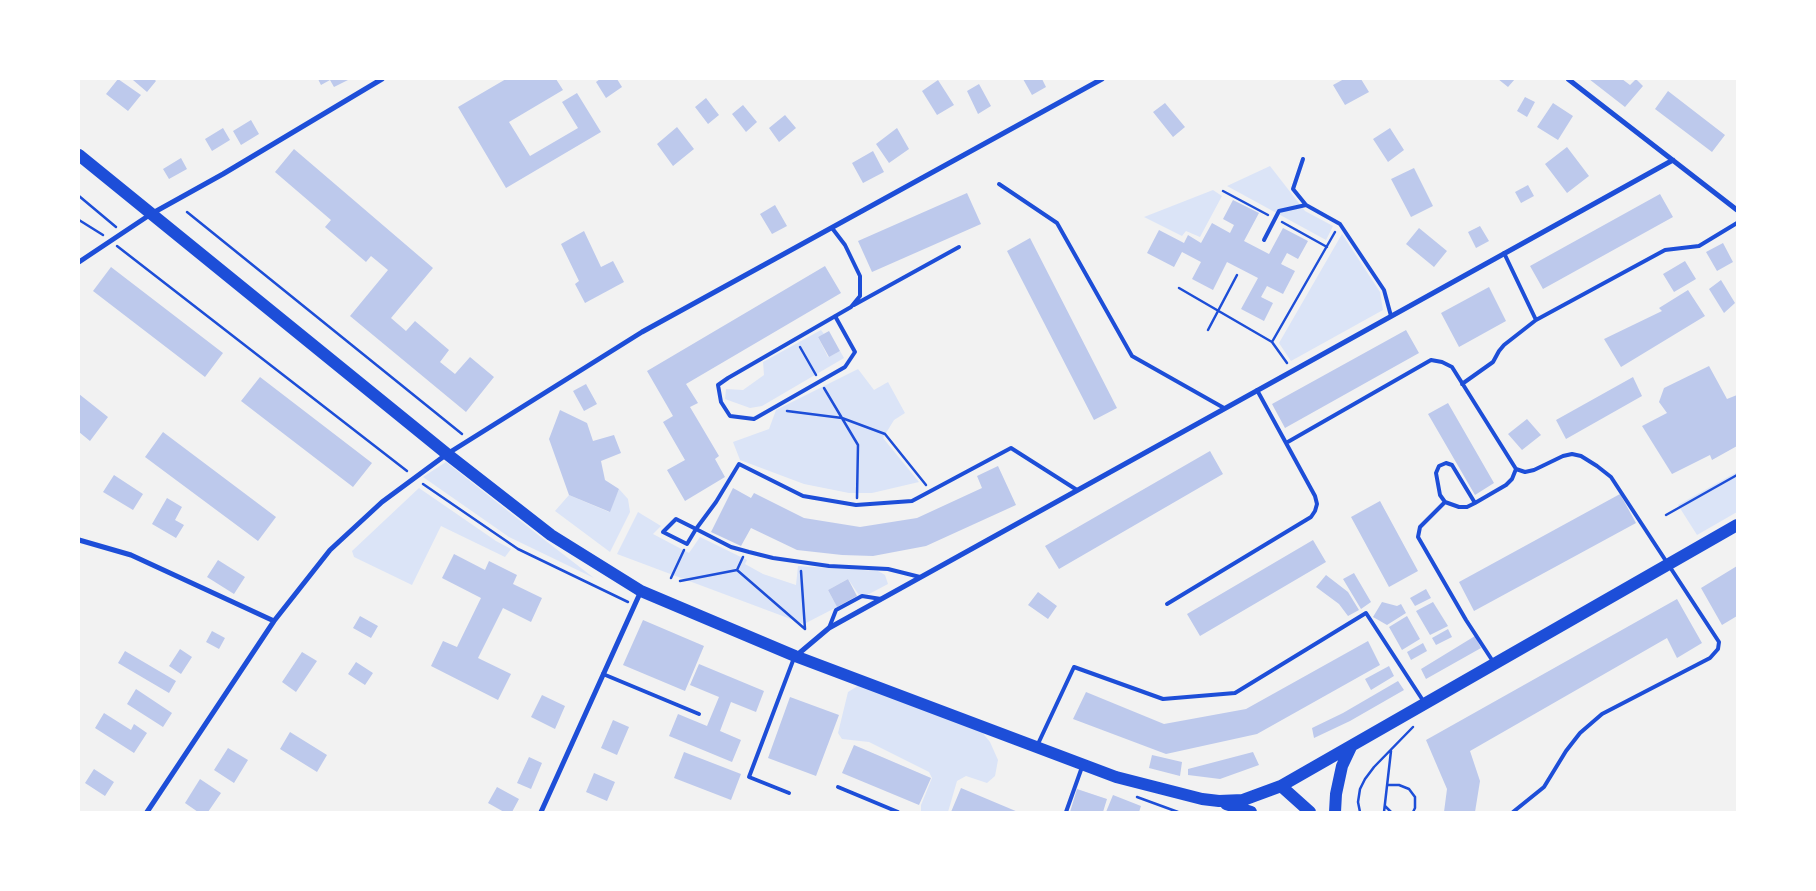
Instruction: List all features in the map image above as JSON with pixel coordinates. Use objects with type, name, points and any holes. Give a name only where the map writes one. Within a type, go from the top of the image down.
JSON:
[{"type":"main road","points":[[79,155],[447,454],[551,535],[641,591],[795,656],[1036,748],[1116,777],[1202,799],[1219,801],[1243,800],[1281,786],[1737,525]]},
{"type":"main road","points":[[1335,812],[1336,794],[1342,766],[1351,746]]},
{"type":"main road","points":[[1281,786],[1310,812]]},
{"type":"main road","points":[[1219,801],[1251,812]]},
{"type":"street","points":[[79,262],[152,214],[382,79]]},
{"type":"street","points":[[148,812],[274,621],[330,550],[382,502],[447,454],[642,332],[1102,79]]},
{"type":"street","points":[[1568,79],[1737,210]]},
{"type":"street","points":[[795,656],[829,628],[1672,160]]},
{"type":"street","points":[[79,540],[130,555],[274,621]]},
{"type":"street","points":[[541,812],[641,591]]},
{"type":"lane","points":[[1303,159],[1293,189],[1306,205],[1340,224],[1384,290],[1391,316]]},
{"type":"lane","points":[[999,184],[1057,223],[1132,356],[1224,408]]},
{"type":"lane","points":[[1264,240],[1280,211],[1306,205]]},
{"type":"lane","points":[[1462,384],[1493,362],[1504,345],[1536,320],[1665,250],[1699,246],[1737,223]]},
{"type":"lane","points":[[832,228],[845,245],[860,276],[860,296],[851,307]]},
{"type":"lane","points":[[835,316],[855,352],[845,367],[754,419],[730,416],[721,402],[718,385],[835,316],[959,247]]},
{"type":"lane","points":[[1504,253],[1536,320]]},
{"type":"lane","points":[[1286,443],[1431,360],[1442,362],[1452,368],[1516,469],[1525,472],[1534,470],[1563,456],[1572,454],[1581,456],[1598,466],[1611,477],[1718,642],[1718,649],[1715,654],[1602,714],[1580,733],[1566,751],[1544,787],[1513,812]]},
{"type":"lane","points":[[1167,604],[1311,517],[1317,504],[1315,496],[1257,390]]},
{"type":"lane","points":[[920,578],[888,568],[829,566],[773,558],[731,547],[696,529],[676,519],[663,532],[687,544],[696,529],[716,502],[739,464],[803,496],[856,505],[912,501],[1011,448],[1077,490]]},
{"type":"lane","points":[[1475,503],[1452,465],[1446,462],[1439,466],[1436,473],[1440,495],[1445,502],[1459,507],[1467,507],[1475,503],[1506,485],[1512,479],[1516,469]]},
{"type":"lane","points":[[1445,502],[1420,527],[1418,537],[1494,664]]},
{"type":"lane","points":[[829,628],[836,610],[862,596],[881,599]]},
{"type":"lane","points":[[1036,748],[1074,667],[1163,699],[1235,693],[1366,613],[1426,704]]},
{"type":"lane","points":[[789,793],[749,778],[795,656]]},
{"type":"lane","points":[[603,674],[699,714]]},
{"type":"lane","points":[[1066,812],[1083,765]]},
{"type":"lane","points":[[838,787],[898,812]]},
{"type":"path","points":[[79,196],[124,232]]},
{"type":"path","points":[[188,212],[469,440]]},
{"type":"path","points":[[79,220],[111,240],[415,478],[518,548],[634,606]]},
{"type":"path","points":[[1272,342],[1337,229]]},
{"type":"path","points":[[1208,330],[1237,275]]},
{"type":"path","points":[[1179,288],[1272,342],[1292,370]]},
{"type":"path","points":[[796,339],[858,445],[856,505]]},
{"type":"path","points":[[770,409],[842,418],[885,434],[931,491]]},
{"type":"path","points":[[1666,515],[1737,475]]},
{"type":"path","points":[[671,578],[687,544]]},
{"type":"path","points":[[680,582],[737,570],[806,629],[801,562]]},
{"type":"path","points":[[1360,812],[1358,802],[1360,789],[1365,779],[1374,767],[1413,728]]},
{"type":"path","points":[[1384,812],[1391,750]]},
{"type":"path","points":[[1388,785],[1399,785],[1410,790],[1415,797],[1413,812]]},
{"type":"path","points":[[1132,795],[1178,812]]},
{"type":"path","points":[[1385,806],[1391,812]]},
{"type":"shaded area","points":[[1270,166],[1305,211],[1333,226],[1326,240],[1227,186]]},
{"type":"shaded area","points":[[1213,190],[1222,196],[1200,237],[1186,231],[1182,236],[1144,217]]},
{"type":"shaded area","points":[[1342,234],[1380,292],[1383,310],[1291,361],[1279,343]]},
{"type":"shaded area","points":[[821,330],[824,334],[818,337],[828,357],[840,351],[844,358],[762,406],[750,408],[725,399],[726,389],[743,390],[764,375],[763,362]]},
{"type":"shaded area","points":[[858,369],[874,390],[888,382],[905,413],[894,420],[883,438],[919,482],[872,493],[849,493],[804,484],[740,460],[733,442],[769,429],[776,410]]},
{"type":"shaded area","points":[[446,462],[594,578],[509,537],[423,477]]},
{"type":"shaded area","points":[[1737,472],[1737,512],[1697,535],[1678,505]]},
{"type":"shaded area","points":[[419,488],[496,541],[511,549],[505,557],[441,526],[412,585],[354,557],[352,551]]},
{"type":"shaded area","points":[[619,489],[628,499],[630,512],[610,552],[555,511],[569,495],[609,512]]},
{"type":"shaded area","points":[[638,512],[661,526],[653,534],[689,553],[700,537],[747,560],[745,564],[763,574],[796,585],[798,566],[878,571],[885,575],[888,584],[869,594],[859,595],[848,579],[828,590],[837,607],[804,624],[617,554]]},
{"type":"shaded area","points":[[861,684],[981,731],[990,742],[998,760],[995,776],[987,783],[966,776],[957,781],[948,812],[921,812],[921,805],[932,778],[929,772],[869,742],[842,739],[838,733],[848,692]]},
{"type":"building","points":[[118,79],[141,95],[128,111],[106,94]]},
{"type":"building","points":[[134,79],[154,79],[156,81],[147,92]]},
{"type":"building","points":[[318,79],[350,79],[334,87],[330,80],[321,85]]},
{"type":"building","points":[[506,79],[556,79],[563,90],[509,122],[530,156],[578,128],[562,102],[577,93],[601,132],[506,188],[458,107]]},
{"type":"building","points":[[600,79],[617,79],[622,87],[606,98],[596,82]]},
{"type":"building","points":[[1023,79],[1042,79],[1046,87],[1032,95]]},
{"type":"building","points":[[1344,79],[1361,79],[1369,92],[1345,105],[1333,85]]},
{"type":"building","points":[[1498,79],[1515,79],[1508,87]]},
{"type":"building","points":[[1589,79],[1622,79],[1630,85],[1636,79],[1643,86],[1625,107]]},
{"type":"building","points":[[938,80],[954,105],[937,115],[922,91]]},
{"type":"building","points":[[979,84],[991,106],[978,114],[967,91]]},
{"type":"building","points":[[1668,91],[1725,135],[1712,152],[1655,109]]},
{"type":"building","points":[[1525,97],[1535,102],[1527,117],[1517,111]]},
{"type":"building","points":[[706,98],[719,115],[708,124],[695,107]]},
{"type":"building","points":[[1165,103],[1185,127],[1173,137],[1153,112]]},
{"type":"building","points":[[1553,103],[1573,116],[1558,140],[1537,127]]},
{"type":"building","points":[[743,105],[757,122],[746,132],[732,114]]},
{"type":"building","points":[[785,115],[796,128],[779,142],[769,128]]},
{"type":"building","points":[[251,120],[259,134],[241,145],[233,131]]},
{"type":"building","points":[[677,127],[694,149],[673,166],[657,144]]},
{"type":"building","points":[[223,128],[230,140],[212,151],[205,139]]},
{"type":"building","points":[[897,128],[909,149],[889,163],[876,144]]},
{"type":"building","points":[[1390,128],[1404,150],[1388,162],[1373,139]]},
{"type":"building","points":[[1567,147],[1589,176],[1567,193],[1545,164]]},
{"type":"building","points":[[294,149],[433,268],[391,318],[406,331],[415,321],[449,350],[440,362],[455,374],[470,357],[494,377],[466,412],[350,316],[388,270],[371,256],[366,262],[325,227],[331,220],[275,172]]},
{"type":"building","points":[[873,151],[884,172],[863,183],[852,163]]},
{"type":"building","points":[[181,158],[187,169],[169,179],[163,169]]},
{"type":"building","points":[[1414,168],[1433,206],[1411,217],[1391,179]]},
{"type":"building","points":[[1528,185],[1534,196],[1521,203],[1515,192]]},
{"type":"building","points":[[967,193],[981,224],[872,272],[858,241]]},
{"type":"building","points":[[1660,194],[1673,217],[1543,289],[1530,266]]},
{"type":"building","points":[[1233,200],[1259,213],[1244,241],[1269,254],[1283,228],[1308,241],[1298,259],[1287,253],[1281,264],[1295,271],[1283,294],[1267,286],[1261,297],[1273,303],[1264,321],[1241,309],[1258,278],[1227,262],[1213,290],[1192,279],[1201,262],[1182,252],[1174,267],[1147,253],[1159,230],[1184,243],[1188,235],[1201,243],[1212,223],[1230,233],[1234,225],[1223,219]]},
{"type":"building","points":[[775,205],[787,226],[772,234],[760,214]]},
{"type":"building","points":[[1480,226],[1489,241],[1476,248],[1468,232]]},
{"type":"building","points":[[1419,228],[1447,251],[1434,267],[1406,244]]},
{"type":"building","points":[[584,231],[601,267],[613,261],[624,282],[585,303],[575,284],[579,281],[561,244]]},
{"type":"building","points":[[1030,238],[1117,408],[1094,420],[1007,251]]},
{"type":"building","points":[[1723,243],[1733,262],[1717,271],[1706,252]]},
{"type":"building","points":[[1685,261],[1696,279],[1674,292],[1663,274]]},
{"type":"building","points":[[825,266],[841,293],[686,384],[698,403],[690,407],[719,456],[715,459],[725,477],[685,501],[667,470],[685,460],[663,422],[673,416],[647,371]]},
{"type":"building","points":[[111,267],[223,353],[205,377],[93,291]]},
{"type":"building","points":[[1721,280],[1735,303],[1724,313],[1709,289]]},
{"type":"building","points":[[1489,287],[1506,321],[1459,347],[1441,313]]},
{"type":"building","points":[[1688,290],[1705,316],[1621,367],[1604,339],[1662,311],[1659,308]]},
{"type":"building","points":[[1406,330],[1419,353],[1285,428],[1272,404]]},
{"type":"building","points":[[829,331],[840,351],[829,357],[818,337]]},
{"type":"building","points":[[1709,366],[1727,399],[1737,395],[1737,446],[1712,460],[1710,455],[1672,474],[1642,426],[1667,413],[1659,402],[1664,388]]},
{"type":"building","points":[[260,377],[372,463],[353,487],[241,401]]},
{"type":"building","points":[[1633,377],[1642,396],[1566,439],[1556,420]]},
{"type":"building","points":[[586,384],[597,404],[584,411],[573,391]]},
{"type":"building","points":[[79,394],[108,417],[90,441],[79,432]]},
{"type":"building","points":[[1448,403],[1494,483],[1475,495],[1428,414]]},
{"type":"building","points":[[560,410],[587,423],[593,441],[614,435],[621,453],[601,461],[605,480],[619,489],[610,512],[569,495],[549,439]]},
{"type":"building","points":[[1527,419],[1541,435],[1522,450],[1508,434]]},
{"type":"building","points":[[163,432],[276,517],[258,541],[145,457]]},
{"type":"building","points":[[1210,451],[1223,474],[1059,569],[1045,546]]},
{"type":"building","points":[[998,466],[1016,505],[926,546],[873,556],[842,555],[797,550],[751,528],[741,546],[711,532],[733,488],[751,498],[754,493],[804,518],[860,527],[917,518],[982,488],[977,476]]},
{"type":"building","points":[[114,475],[143,494],[133,510],[103,492]]},
{"type":"building","points":[[1620,494],[1636,523],[1474,611],[1459,582]]},
{"type":"building","points":[[167,498],[182,507],[175,520],[184,525],[176,538],[152,524]]},
{"type":"building","points":[[1380,501],[1418,571],[1389,587],[1351,517]]},
{"type":"building","points":[[1313,540],[1326,562],[1200,636],[1187,614]]},
{"type":"building","points":[[454,554],[485,570],[489,561],[517,575],[513,584],[542,598],[531,622],[503,608],[478,658],[511,674],[498,700],[431,666],[443,641],[457,647],[481,598],[442,578]]},
{"type":"building","points":[[218,560],[245,577],[234,594],[207,577]]},
{"type":"building","points":[[1737,566],[1737,616],[1722,625],[1701,588]]},
{"type":"building","points":[[1354,573],[1371,602],[1361,609],[1343,579]]},
{"type":"building","points":[[1326,575],[1348,592],[1359,610],[1348,616],[1339,604],[1316,587]]},
{"type":"building","points":[[848,579],[857,596],[837,607],[828,590]]},
{"type":"building","points":[[1426,589],[1431,598],[1415,606],[1410,598]]},
{"type":"building","points":[[1038,592],[1057,606],[1048,619],[1028,605]]},
{"type":"building","points":[[1677,599],[1702,643],[1677,658],[1667,638],[1470,751],[1480,781],[1475,812],[1444,812],[1447,789],[1426,740]]},
{"type":"building","points":[[1382,602],[1397,606],[1401,604],[1406,613],[1387,625],[1373,617]]},
{"type":"building","points":[[1433,602],[1448,626],[1430,635],[1416,611]]},
{"type":"building","points":[[360,616],[378,626],[371,638],[353,628]]},
{"type":"building","points":[[1407,616],[1420,639],[1402,650],[1389,627]]},
{"type":"building","points":[[643,620],[704,646],[685,691],[623,665]]},
{"type":"building","points":[[1448,629],[1452,637],[1436,645],[1432,638]]},
{"type":"building","points":[[212,631],[225,638],[219,649],[206,642]]},
{"type":"building","points":[[1475,636],[1481,648],[1426,679],[1421,669]]},
{"type":"building","points":[[1368,641],[1380,665],[1257,734],[1166,754],[1073,719],[1086,692],[1164,724],[1246,709]]},
{"type":"building","points":[[1423,643],[1427,651],[1411,660],[1407,652]]},
{"type":"building","points":[[180,649],[192,657],[181,674],[169,666]]},
{"type":"building","points":[[125,651],[176,681],[169,693],[118,663]]},
{"type":"building","points":[[302,652],[317,661],[296,692],[282,682]]},
{"type":"building","points":[[356,662],[373,673],[365,685],[348,674]]},
{"type":"building","points":[[699,664],[764,691],[756,712],[731,702],[720,731],[741,740],[732,762],[669,736],[678,714],[707,726],[719,697],[690,685]]},
{"type":"building","points":[[1389,666],[1394,676],[1371,690],[1365,679]]},
{"type":"building","points":[[1398,681],[1404,690],[1350,721],[1314,738],[1312,728],[1343,713]]},
{"type":"building","points":[[136,689],[172,713],[163,727],[127,704]]},
{"type":"building","points":[[542,695],[565,706],[555,729],[531,717]]},
{"type":"building","points":[[790,697],[839,715],[816,776],[768,758]]},
{"type":"building","points":[[104,713],[131,730],[134,724],[147,733],[134,753],[95,728]]},
{"type":"building","points":[[613,720],[629,727],[617,755],[601,748]]},
{"type":"building","points":[[290,732],[327,755],[317,772],[280,749]]},
{"type":"building","points":[[854,745],[931,778],[919,805],[842,773]]},
{"type":"building","points":[[228,748],[248,760],[234,783],[214,770]]},
{"type":"building","points":[[684,752],[741,774],[731,800],[674,778]]},
{"type":"building","points":[[1253,752],[1259,765],[1220,779],[1188,775],[1188,769]]},
{"type":"building","points":[[1152,755],[1182,762],[1180,776],[1149,768]]},
{"type":"building","points":[[529,757],[542,763],[531,789],[517,783]]},
{"type":"building","points":[[94,769],[114,782],[105,796],[85,783]]},
{"type":"building","points":[[594,773],[615,782],[607,801],[586,792]]},
{"type":"building","points":[[200,779],[221,793],[208,812],[198,812],[185,803]]},
{"type":"building","points":[[497,787],[519,799],[512,812],[504,812],[488,803]]},
{"type":"building","points":[[961,788],[1018,812],[951,812]]},
{"type":"building","points":[[1077,789],[1107,799],[1103,812],[1070,812]]},
{"type":"building","points":[[1113,795],[1141,806],[1139,812],[1106,812]]}]
